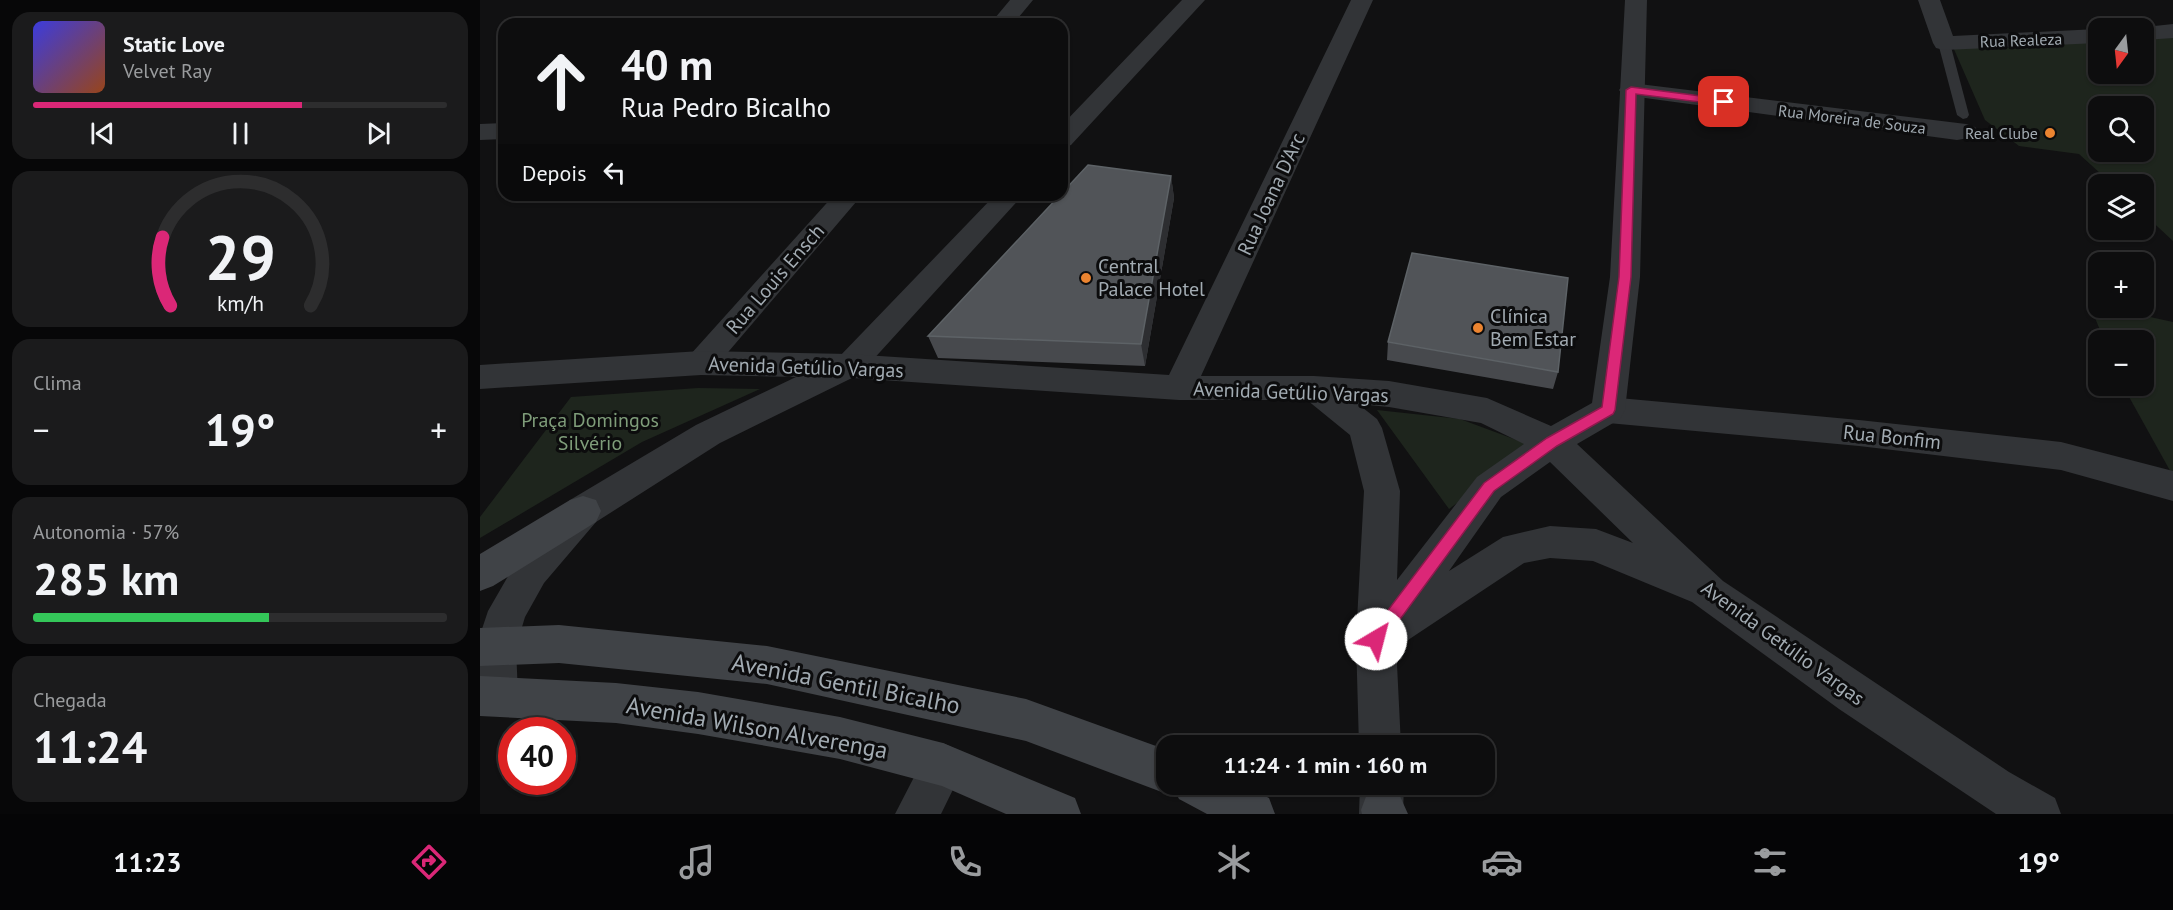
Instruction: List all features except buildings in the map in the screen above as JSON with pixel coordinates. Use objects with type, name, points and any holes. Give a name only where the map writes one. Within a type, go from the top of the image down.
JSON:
[{"type":"main road","points":[[480,574],[583,511]]},
{"type":"main road","name":"Avenida Gentil Bicalho","points":[[488,647],[558,644],[767,665],[1026,720],[1156,768]]},
{"type":"main road","name":"Avenida Wilson Alverenga","points":[[489,695],[616,703],[698,712],[840,738],[943,765],[1059,814]]},
{"type":"main road","points":[[1215,795],[1252,814]]},
{"type":"street","points":[[1006,18],[1022,0]]},
{"type":"street","points":[[1068,134],[1194,0]]},
{"type":"street","name":"Rua Joana D'Arc","points":[[1179,388],[1362,0]]},
{"type":"street","points":[[1376,639],[1489,487],[1552,442],[1608,410],[1625,277],[1636,0]]},
{"type":"street","points":[[1929,0],[1944,43]]},
{"type":"street","points":[[2154,32],[2173,31]]},
{"type":"street","name":"Rua Realeza","points":[[1944,43],[2088,36]]},
{"type":"street","name":"Rua Moreira de Souza","points":[[1631,90],[1957,132],[1965,124]]},
{"type":"street","points":[[480,132],[498,131]]},
{"type":"street","name":"Rua Louis Ensch","points":[[702,363],[844,201]]},
{"type":"street","points":[[489,695],[488,647],[531,571],[583,511],[708,434],[849,366],[1004,201]]},
{"type":"street","name":"Avenida Getúlio Vargas","points":[[480,377],[702,363],[849,366],[1179,388],[1314,388],[1389,394],[1487,411],[1552,442],[1709,592],[1854,695],[1993,788],[2039,814]]},
{"type":"street","points":[[1314,388],[1365,428],[1382,491],[1376,639],[1380,735]]},
{"type":"street","name":"Rua Bonfim","points":[[1608,410],[1859,433],[2061,456],[2173,486]]},
{"type":"street","points":[[1376,639],[1516,548],[1550,542],[1596,545],[1709,592]]},
{"type":"street","points":[[917,814],[943,765]]},
{"type":"lane","points":[[1944,43],[1965,124]]},
{"type":"green space","name":"Real Clube","points":[[2173,36],[2173,241],[2154,223],[2154,174],[2101,174],[2079,154],[2019,146],[1985,120],[1953,47],[2088,40],[2088,84],[2154,84],[2154,37]]},
{"type":"green space","points":[[2095,318],[2154,318],[2173,322],[2173,476],[2129,396],[2154,396],[2154,330],[2100,330]]},
{"type":"green space","name":"Praça Domingos Silvério","points":[[698,388],[760,389],[642,442],[480,538],[480,517],[571,397]]},
{"type":"green space","points":[[1377,410],[1460,419],[1533,446],[1449,509]]},
{"type":"place","name":"Real Clube","points":[[2050,133]]},
{"type":"place","name":"Central Palace Hotel","points":[[1086,278]]},
{"type":"place","name":"Clínica Bem Estar","points":[[1478,328]]},
{"type":"route","points":[[1376,639],[1489,487],[1552,442],[1608,410],[1625,277],[1631,90],[1724,102]]}]
